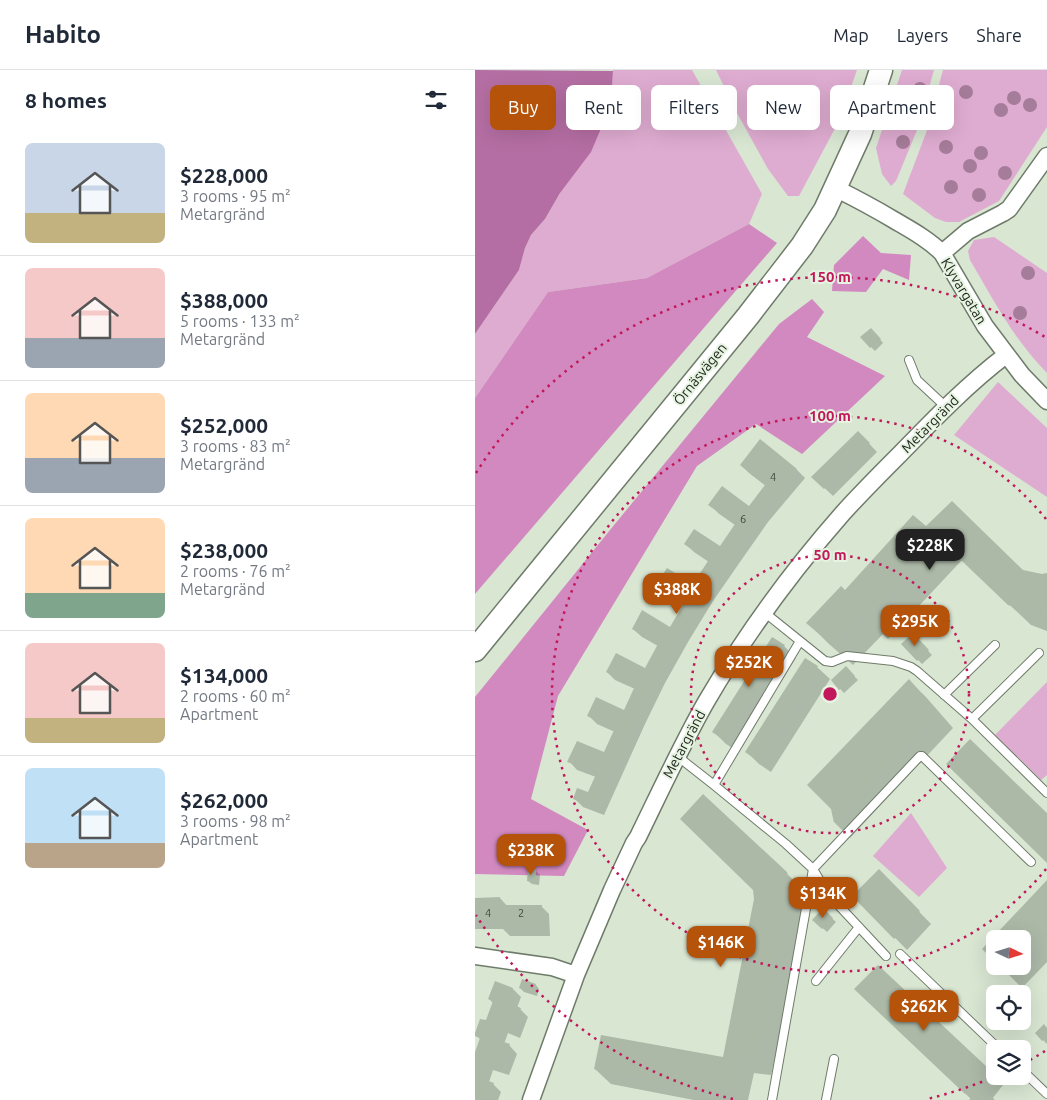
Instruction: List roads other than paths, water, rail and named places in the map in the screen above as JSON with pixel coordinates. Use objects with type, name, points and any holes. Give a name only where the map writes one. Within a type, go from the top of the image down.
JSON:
[{"type":"street","name":"Örnäsvägen","points":[[475,650],[771,287],[802,246],[825,210],[860,134],[881,70]]},
{"type":"street","points":[[942,253],[968,231],[1009,209],[1047,156]]},
{"type":"street","name":"Klyvargatan","points":[[835,188],[872,206],[920,235],[942,253],[985,326],[1022,375],[1047,401]]},
{"type":"street","name":"Metargränd","points":[[531,1100],[576,976],[612,890],[677,756],[728,666],[803,560],[843,513],[946,407],[1006,355]]},
{"type":"street","points":[[475,956],[552,968],[576,976]]},
{"type":"lane","points":[[909,360],[917,380],[946,407]]},
{"type":"lane","points":[[765,612],[825,661],[832,662],[847,656],[893,661],[911,667],[972,719],[1047,793]]},
{"type":"lane","points":[[715,785],[800,641]]},
{"type":"lane","points":[[943,694],[995,645]]},
{"type":"lane","points":[[972,719],[1039,654]]},
{"type":"lane","points":[[677,756],[715,785],[813,869],[828,894],[885,956]]},
{"type":"lane","points":[[772,1100],[813,869],[920,756],[923,756],[1031,862]]},
{"type":"lane","points":[[816,981],[859,927]]},
{"type":"lane","points":[[900,954],[990,1040]]},
{"type":"lane","points":[[825,1100],[833,1059]]},
{"type":"lane","points":[[1031,1079],[1047,1094]]}]
